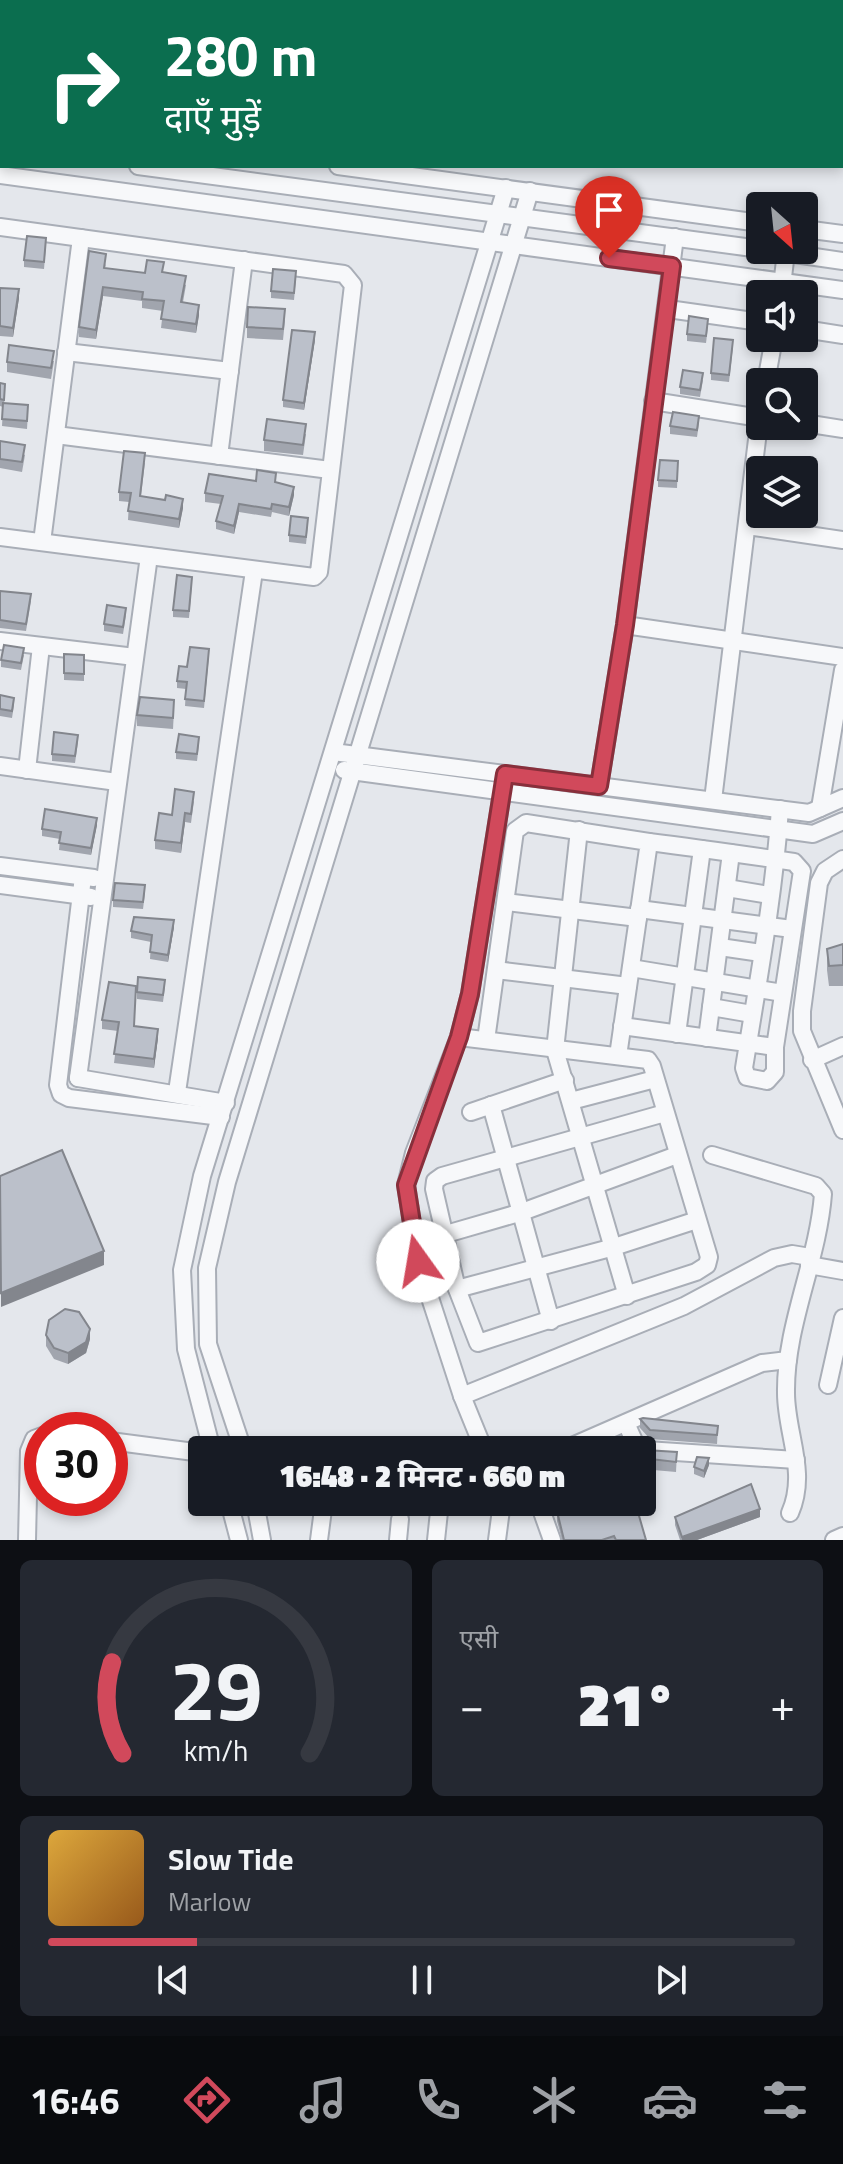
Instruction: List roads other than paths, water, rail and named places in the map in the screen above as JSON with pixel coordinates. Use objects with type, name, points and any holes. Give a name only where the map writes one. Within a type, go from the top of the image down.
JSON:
[{"type":"street","points":[[153,168],[746,247]]},
{"type":"street","points":[[353,168],[746,221]]},
{"type":"street","points":[[0,175],[672,266],[746,281]]},
{"type":"street","points":[[208,1436],[186,1349],[182,1270],[202,1176],[492,242],[506,188]]},
{"type":"street","points":[[238,1436],[208,1344],[207,1268],[227,1182],[530,191]]},
{"type":"street","points":[[0,227],[344,274],[353,285],[319,572],[308,578],[0,537]]},
{"type":"street","points":[[818,231],[843,234]]},
{"type":"street","points":[[599,786],[625,625],[675,237]]},
{"type":"street","points":[[42,542],[81,238]]},
{"type":"street","points":[[818,257],[843,261]]},
{"type":"street","points":[[219,456],[244,260]]},
{"type":"street","points":[[818,289],[843,290]]},
{"type":"street","points":[[668,309],[746,320]]},
{"type":"street","points":[[818,331],[843,335]]},
{"type":"street","points":[[66,352],[230,371]]},
{"type":"street","points":[[653,401],[746,415]]},
{"type":"street","points":[[818,425],[843,429]]},
{"type":"street","points":[[56,435],[330,470]]},
{"type":"street","points":[[713,800],[747,528]]},
{"type":"street","points":[[761,528],[843,540]]},
{"type":"street","points":[[61,1094],[78,1078],[149,556]]},
{"type":"street","points":[[177,1092],[254,571]]},
{"type":"street","points":[[625,625],[843,657]]},
{"type":"street","points":[[0,641],[135,657]]},
{"type":"street","points":[[27,770],[41,646]]},
{"type":"street","points":[[820,808],[843,670]]},
{"type":"street","points":[[331,760],[501,792],[778,830],[813,834],[843,821]]},
{"type":"street","points":[[355,764],[505,774],[809,813],[843,798]]},
{"type":"street","points":[[0,766],[117,782]]},
{"type":"street","points":[[478,1436],[418,1261],[406,1185],[459,1037],[470,994],[505,774]]},
{"type":"street","points":[[486,1040],[515,831],[519,825],[579,830],[649,842],[731,853],[773,859],[794,862],[802,871],[773,1077],[767,1081],[752,1079],[744,1068],[765,925],[773,859],[778,830],[780,809]]},
{"type":"street","points":[[579,830],[555,1050],[597,1184],[627,1296]]},
{"type":"street","points":[[618,1056],[649,842]]},
{"type":"street","points":[[677,1034],[702,849]]},
{"type":"street","points":[[707,1038],[731,853]]},
{"type":"street","points":[[843,859],[825,871],[819,883],[802,1011],[802,1031],[843,1130]]},
{"type":"street","points":[[0,866],[103,879]]},
{"type":"street","points":[[83,877],[58,1085],[61,1094],[69,1098],[224,1110]]},
{"type":"street","points":[[0,885],[101,899]]},
{"type":"street","points":[[727,888],[769,895]]},
{"type":"street","points":[[506,902],[570,913],[693,916],[792,929]]},
{"type":"street","points":[[720,947],[761,953]]},
{"type":"street","points":[[631,968],[783,993]]},
{"type":"street","points":[[496,970],[628,986]]},
{"type":"street","points":[[711,1007],[752,1014]]},
{"type":"street","points":[[622,1026],[775,1047]]},
{"type":"street","points":[[459,1037],[648,1060],[655,1079],[709,1257],[707,1265],[627,1296],[478,1343],[457,1289],[434,1189],[435,1181],[506,1157],[665,1113]]},
{"type":"street","points":[[812,1060],[843,1046]]},
{"type":"street","points":[[78,1078],[177,1092],[224,1110]]},
{"type":"street","points":[[571,1101],[655,1079]]},
{"type":"street","points":[[471,1112],[565,1080]]},
{"type":"street","points":[[491,1105],[551,1321]]},
{"type":"street","points":[[446,1234],[522,1212],[677,1155]]},
{"type":"street","points":[[712,1155],[821,1189],[823,1199],[788,1360],[788,1417],[798,1488],[790,1513]]},
{"type":"street","points":[[457,1289],[614,1247],[697,1220]]},
{"type":"street","points":[[462,1396],[684,1306],[774,1258],[792,1254],[843,1271]]},
{"type":"street","points":[[828,1385],[843,1318]]},
{"type":"street","points":[[596,1436],[762,1363],[788,1360]]},
{"type":"street","points":[[626,1423],[635,1443],[646,1450],[796,1460]]},
{"type":"street","points":[[128,1443],[188,1451]]},
{"type":"street","points":[[27,1540],[28,1516]]},
{"type":"street","points":[[233,1516],[239,1540]]},
{"type":"street","points":[[258,1516],[262,1540]]},
{"type":"street","points":[[319,1540],[322,1516]]},
{"type":"street","points":[[436,1540],[439,1516]]},
{"type":"street","points":[[497,1540],[500,1516]]},
{"type":"street","points":[[543,1516],[552,1540]]},
{"type":"street","points":[[398,1540],[400,1519]]},
{"type":"street","points":[[834,1540],[843,1536]]}]
